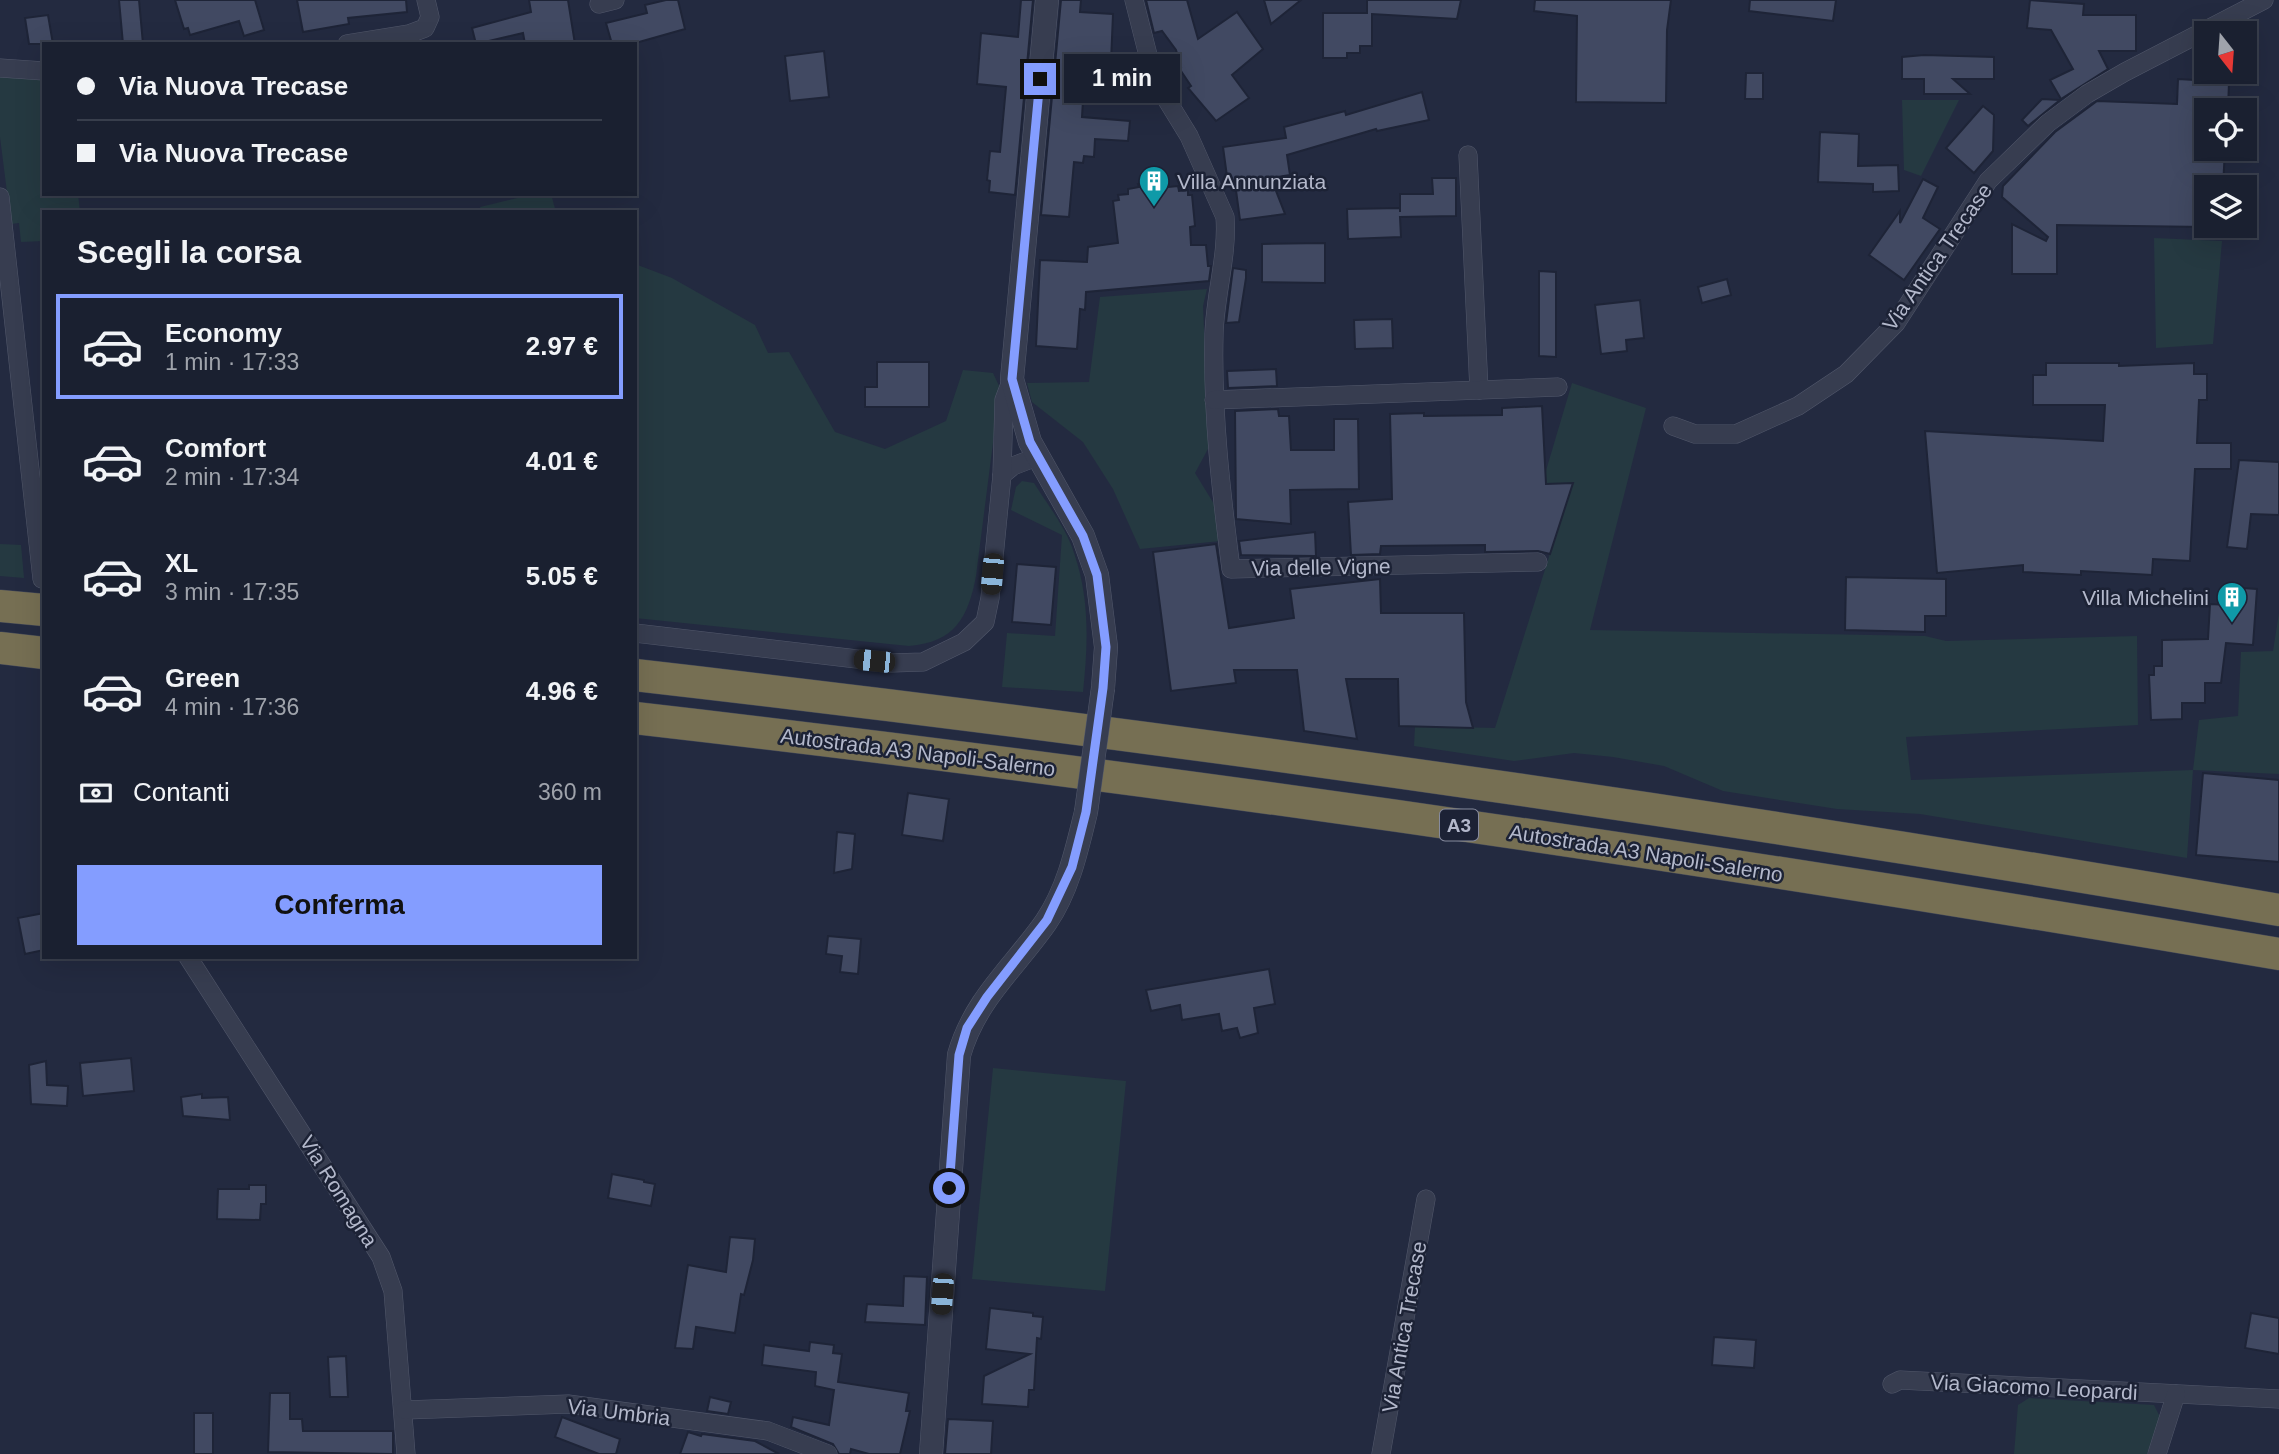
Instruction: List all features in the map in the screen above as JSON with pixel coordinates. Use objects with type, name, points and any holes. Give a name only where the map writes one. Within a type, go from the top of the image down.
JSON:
[{"type":"highway","points":[[0,606],[42,610]]},
{"type":"highway","points":[[0,649],[42,653]]},
{"type":"highway","name":"Autostrada A3 Napoli-Salerno","points":[[637,675],[922,708],[1623,805],[2279,910]]},
{"type":"highway","name":"Autostrada A3 Napoli-Salerno","points":[[637,718],[940,753],[1416,818],[1888,889],[2279,954]]},
{"type":"street","points":[[359,42],[409,34],[425,27],[430,17],[426,0]]},
{"type":"street","points":[[637,633],[891,663],[923,662],[964,642],[985,622],[990,598],[1002,475],[1004,400],[1012,379],[1047,0]]},
{"type":"street","name":"Via delle Vigne","points":[[1134,0],[1150,64],[1162,92],[1189,136],[1225,217],[1226,231],[1215,303],[1214,400],[1219,473],[1231,569],[1538,562]]},
{"type":"street","name":"Via Antica Trecase","points":[[1673,426],[1695,434],[1736,434],[1798,406],[1846,373],[1896,323],[1988,181],[2048,123],[2106,83],[2263,0]]},
{"type":"street","points":[[0,68],[42,71]]},
{"type":"street","points":[[1468,155],[1479,390]]},
{"type":"street","points":[[0,197],[42,563]]},
{"type":"street","points":[[931,1454],[959,1055],[967,1028],[976,1013],[1047,920],[1072,867],[1086,812],[1103,688],[1106,647],[1097,575],[1083,536],[1034,449],[1012,379]]},
{"type":"street","points":[[1214,400],[1558,387]]},
{"type":"street","points":[[1002,454],[1019,442],[1034,449]]},
{"type":"street","points":[[1002,475],[1034,449]]},
{"type":"street","name":"Via Romagna","points":[[189,959],[381,1257],[393,1291],[405,1410],[406,1454]]},
{"type":"street","name":"Via Antica Trecase","points":[[1381,1454],[1426,1199]]},
{"type":"street","name":"Via Giacomo Leopardi","points":[[1892,1384],[1900,1380],[2279,1399]]},
{"type":"street","points":[[2157,1454],[2176,1394]]},
{"type":"street","name":"Via Umbria","points":[[405,1410],[568,1404],[768,1431],[828,1454]]},
{"type":"shaded area","points":[[0,73],[42,75],[42,196],[78,196],[80,210],[42,210],[42,241],[21,242],[19,223],[11,224],[0,137]]},
{"type":"shaded area","points":[[1902,100],[1959,100],[1921,176],[1904,170]]},
{"type":"shaded area","points":[[526,196],[552,196],[555,210],[481,210],[480,207]]},
{"type":"shaded area","points":[[2154,238],[2222,241],[2213,344],[2156,348]]},
{"type":"shaded area","points":[[637,265],[672,278],[755,325],[768,353],[789,352],[835,432],[885,449],[946,421],[963,370],[993,373],[1000,388],[976,576],[969,604],[957,625],[948,633],[925,644],[909,646],[637,618]]},
{"type":"shaded area","points":[[1207,289],[1203,306],[1209,447],[1195,473],[1214,504],[1221,541],[1140,549],[1113,489],[1083,442],[1032,402],[1027,383],[1089,382],[1100,297]]},
{"type":"shaded area","points":[[1572,383],[1646,408],[1590,630],[1925,636],[1946,641],[2137,636],[2138,725],[1906,737],[1911,780],[2193,770],[2187,858],[1920,814],[1837,809],[1723,791],[1664,766],[1613,757],[1574,753],[1514,761],[1414,746],[1415,726],[1495,728],[1572,484],[1542,484]]},
{"type":"shaded area","points":[[1022,481],[1034,483],[1056,517],[1071,544],[1079,570],[1086,622],[1083,692],[1002,687],[1007,633],[1055,636],[1062,535],[1011,510],[1016,487]]},
{"type":"shaded area","points":[[0,544],[21,545],[24,578],[0,576]]},
{"type":"shaded area","points":[[2279,613],[2279,774],[2193,770],[2199,720],[2238,716],[2241,652],[2273,651]]},
{"type":"shaded area","points":[[993,1068],[1126,1081],[1105,1291],[972,1279]]},
{"type":"shaded area","points":[[2029,1398],[2154,1405],[2160,1417],[2147,1454],[2014,1454],[2018,1405]]},
{"type":"building","points":[[119,0],[139,0],[143,42],[123,42]]},
{"type":"building","points":[[175,0],[255,0],[264,30],[244,36],[239,21],[190,35],[188,28],[184,29]]},
{"type":"building","points":[[297,0],[406,0],[407,12],[348,18],[349,24],[303,32]]},
{"type":"building","points":[[529,0],[568,0],[575,42],[525,42],[523,33],[476,42],[472,28],[531,12]]},
{"type":"building","points":[[678,0],[685,29],[637,43],[611,42],[606,23],[647,13],[645,5]]},
{"type":"building","points":[[1021,0],[1033,0],[1015,195],[989,192],[990,181],[987,180],[990,151],[1000,152],[1006,87],[977,84],[981,33],[1018,37]]},
{"type":"building","points":[[1061,0],[1081,0],[1080,12],[1113,14],[1110,86],[1084,84],[1082,117],[1130,121],[1128,141],[1095,139],[1094,157],[1084,156],[1083,163],[1074,162],[1069,217],[1041,215]]},
{"type":"building","points":[[1146,0],[1187,0],[1198,39],[1237,12],[1263,49],[1232,75],[1249,98],[1216,121],[1188,88],[1191,86],[1179,68],[1181,67],[1176,50],[1162,31],[1154,33]]},
{"type":"building","points":[[1264,0],[1301,0],[1271,24]]},
{"type":"building","points":[[1367,0],[1461,0],[1457,19],[1372,14],[1372,46],[1360,46],[1360,53],[1347,53],[1347,58],[1323,58],[1323,13],[1367,13]]},
{"type":"building","points":[[1535,0],[1671,0],[1667,30],[1666,103],[1576,102],[1577,16],[1534,11]]},
{"type":"building","points":[[1750,0],[1836,0],[1833,21],[1749,11]]},
{"type":"building","points":[[2030,0],[2084,4],[2083,15],[2136,15],[2136,51],[2099,51],[2108,69],[2061,99],[2050,80],[2073,69],[2051,30],[2027,28]]},
{"type":"building","points":[[48,15],[53,42],[29,44],[25,18]]},
{"type":"building","points":[[824,51],[829,97],[790,101],[785,56]]},
{"type":"building","points":[[1902,57],[1994,57],[1994,79],[1953,79],[1970,94],[1924,94],[1924,79],[1902,79]]},
{"type":"building","points":[[1746,73],[1763,73],[1763,99],[1745,99]]},
{"type":"building","points":[[2178,79],[2194,80],[2194,84],[2229,84],[2228,98],[2194,98],[2194,161],[2224,161],[2224,175],[2194,175],[2194,227],[2057,225],[2057,274],[2012,274],[2012,224],[2046,241],[2048,237],[2002,197],[2003,186],[2055,132],[2097,101],[2177,104]]},
{"type":"building","points":[[1422,92],[1429,120],[1377,131],[1376,129],[1287,155],[1290,175],[1271,178],[1285,214],[1240,220],[1235,183],[1228,184],[1223,147],[1286,138],[1284,127],[1345,111],[1346,115]]},
{"type":"building","points":[[2042,99],[2060,100],[2028,126],[2022,120]]},
{"type":"building","points":[[1983,106],[1994,115],[1993,151],[1974,173],[1946,148]]},
{"type":"building","points":[[1820,132],[1859,134],[1858,166],[1898,165],[1899,191],[1873,192],[1873,184],[1818,182]]},
{"type":"building","points":[[1432,178],[1456,178],[1456,216],[1400,217],[1401,237],[1348,239],[1347,209],[1400,208],[1400,194],[1433,194]]},
{"type":"building","points":[[1923,179],[1938,187],[1923,218],[1940,229],[1904,280],[1869,255],[1900,211],[1900,223]]},
{"type":"building","points":[[1168,180],[1169,187],[1178,186],[1179,191],[1188,190],[1188,195],[1192,195],[1195,226],[1190,227],[1191,245],[1206,245],[1208,266],[1211,266],[1209,281],[1086,292],[1085,310],[1080,309],[1077,349],[1036,346],[1040,260],[1087,262],[1088,247],[1118,243],[1113,201],[1119,200],[1118,195],[1128,194],[1128,189],[1139,187],[1138,184]]},
{"type":"building","points":[[1325,243],[1325,283],[1262,282],[1262,244]]},
{"type":"building","points":[[1233,268],[1246,270],[1246,278],[1239,322],[1226,323]]},
{"type":"building","points":[[1539,271],[1556,272],[1556,357],[1539,356]]},
{"type":"building","points":[[1727,279],[1731,295],[1702,303],[1698,287]]},
{"type":"building","points":[[1640,300],[1644,338],[1626,340],[1627,351],[1601,354],[1595,305]]},
{"type":"building","points":[[1392,319],[1393,348],[1355,349],[1354,320]]},
{"type":"building","points":[[877,362],[929,362],[929,407],[865,407],[865,387],[877,387]]},
{"type":"building","points":[[2046,363],[2119,363],[2119,366],[2194,363],[2194,374],[2207,374],[2207,400],[2199,400],[2197,443],[2231,443],[2231,469],[2195,469],[2190,561],[2153,559],[2152,575],[2081,571],[2081,575],[2023,572],[2023,565],[1937,573],[1925,431],[2103,441],[2105,405],[2033,405],[2033,375],[2046,375]]},
{"type":"building","points":[[1276,369],[1277,386],[1228,388],[1227,371]]},
{"type":"building","points":[[1542,406],[1546,484],[1573,483],[1550,554],[1538,551],[1485,552],[1485,545],[1381,546],[1380,554],[1351,555],[1348,502],[1392,499],[1390,414],[1502,415],[1502,408]]},
{"type":"building","points":[[1278,409],[1279,416],[1289,416],[1291,450],[1334,450],[1334,419],[1358,419],[1359,489],[1290,490],[1291,524],[1236,519],[1235,411]]},
{"type":"building","points":[[2239,460],[2279,462],[2279,515],[2251,514],[2247,549],[2227,547]]},
{"type":"building","points":[[1315,532],[1316,556],[1241,555],[1239,541]]},
{"type":"building","points":[[1216,544],[1229,628],[1294,618],[1290,589],[1380,579],[1381,613],[1464,613],[1466,702],[1473,728],[1399,726],[1398,679],[1346,679],[1357,739],[1304,731],[1297,670],[1234,670],[1236,683],[1171,691],[1153,552]]},
{"type":"building","points":[[1017,564],[1056,567],[1051,625],[1012,622]]},
{"type":"building","points":[[1846,577],[1946,579],[1946,616],[1925,616],[1925,632],[1845,630]]},
{"type":"building","points":[[2229,587],[2257,589],[2253,645],[2226,643],[2221,683],[2205,683],[2205,703],[2182,703],[2182,719],[2151,720],[2149,675],[2154,675],[2154,666],[2162,666],[2162,640],[2208,639],[2210,604],[2228,605]]},
{"type":"building","points":[[2203,773],[2279,780],[2279,862],[2196,855]]},
{"type":"building","points":[[908,793],[949,799],[943,841],[902,835]]},
{"type":"building","points":[[837,832],[855,834],[852,869],[834,873]]},
{"type":"building","points":[[42,913],[42,950],[25,954],[18,918]]},
{"type":"building","points":[[828,936],[861,939],[858,974],[840,972],[842,956],[826,954]]},
{"type":"building","points":[[1269,969],[1275,1004],[1254,1008],[1258,1033],[1240,1038],[1237,1028],[1222,1031],[1219,1014],[1182,1020],[1180,1005],[1151,1011],[1146,990]]},
{"type":"building","points":[[131,1058],[134,1091],[83,1096],[80,1063]]},
{"type":"building","points":[[46,1061],[47,1085],[68,1086],[67,1106],[31,1104],[29,1065]]},
{"type":"building","points":[[202,1094],[202,1098],[228,1097],[230,1120],[183,1116],[181,1097]]},
{"type":"building","points":[[612,1174],[655,1184],[651,1206],[608,1198]]},
{"type":"building","points":[[249,1185],[266,1185],[266,1204],[261,1204],[260,1220],[217,1219],[218,1189],[249,1189]]},
{"type":"building","points":[[730,1237],[755,1239],[753,1260],[744,1295],[741,1294],[735,1333],[696,1327],[693,1349],[675,1348],[688,1265],[726,1272]]},
{"type":"building","points":[[904,1276],[927,1277],[925,1325],[865,1322],[867,1304],[903,1306]]},
{"type":"building","points":[[990,1308],[1033,1313],[1033,1316],[1043,1317],[1041,1339],[1037,1338],[1034,1390],[1029,1390],[1028,1407],[982,1404],[984,1376],[1030,1354],[986,1349]]},
{"type":"building","points":[[2251,1313],[2279,1318],[2279,1354],[2245,1348]]},
{"type":"building","points":[[1714,1337],[1756,1340],[1754,1368],[1712,1365]]},
{"type":"building","points":[[810,1342],[834,1345],[833,1353],[842,1354],[838,1382],[909,1393],[906,1411],[910,1411],[900,1454],[869,1454],[851,1449],[850,1454],[839,1454],[833,1444],[791,1427],[793,1417],[829,1425],[834,1390],[815,1386],[816,1372],[762,1365],[764,1345],[809,1351]]},
{"type":"building","points":[[346,1356],[348,1397],[330,1397],[328,1357]]},
{"type":"building","points":[[270,1393],[290,1393],[290,1419],[302,1419],[303,1431],[393,1431],[393,1454],[268,1452]]},
{"type":"building","points":[[710,1397],[731,1402],[728,1414],[707,1411]]},
{"type":"building","points":[[194,1413],[213,1413],[213,1454],[194,1454]]},
{"type":"building","points":[[562,1417],[620,1439],[616,1454],[599,1454],[555,1437]]},
{"type":"building","points":[[948,1419],[993,1421],[991,1454],[945,1454]]},
{"type":"building","points":[[688,1432],[701,1436],[755,1441],[779,1454],[680,1454]]},
{"type":"place","name":"Villa Annunziata","points":[[1154,208]]},
{"type":"place","name":"Villa Michelini","points":[[2232,624]]},
{"type":"route","points":[[949,1188],[959,1055],[967,1028],[987,997],[1047,920],[1072,867],[1086,812],[1103,688],[1106,647],[1097,575],[1083,536],[1030,442],[1012,379],[1011,366],[1040,79]]}]
